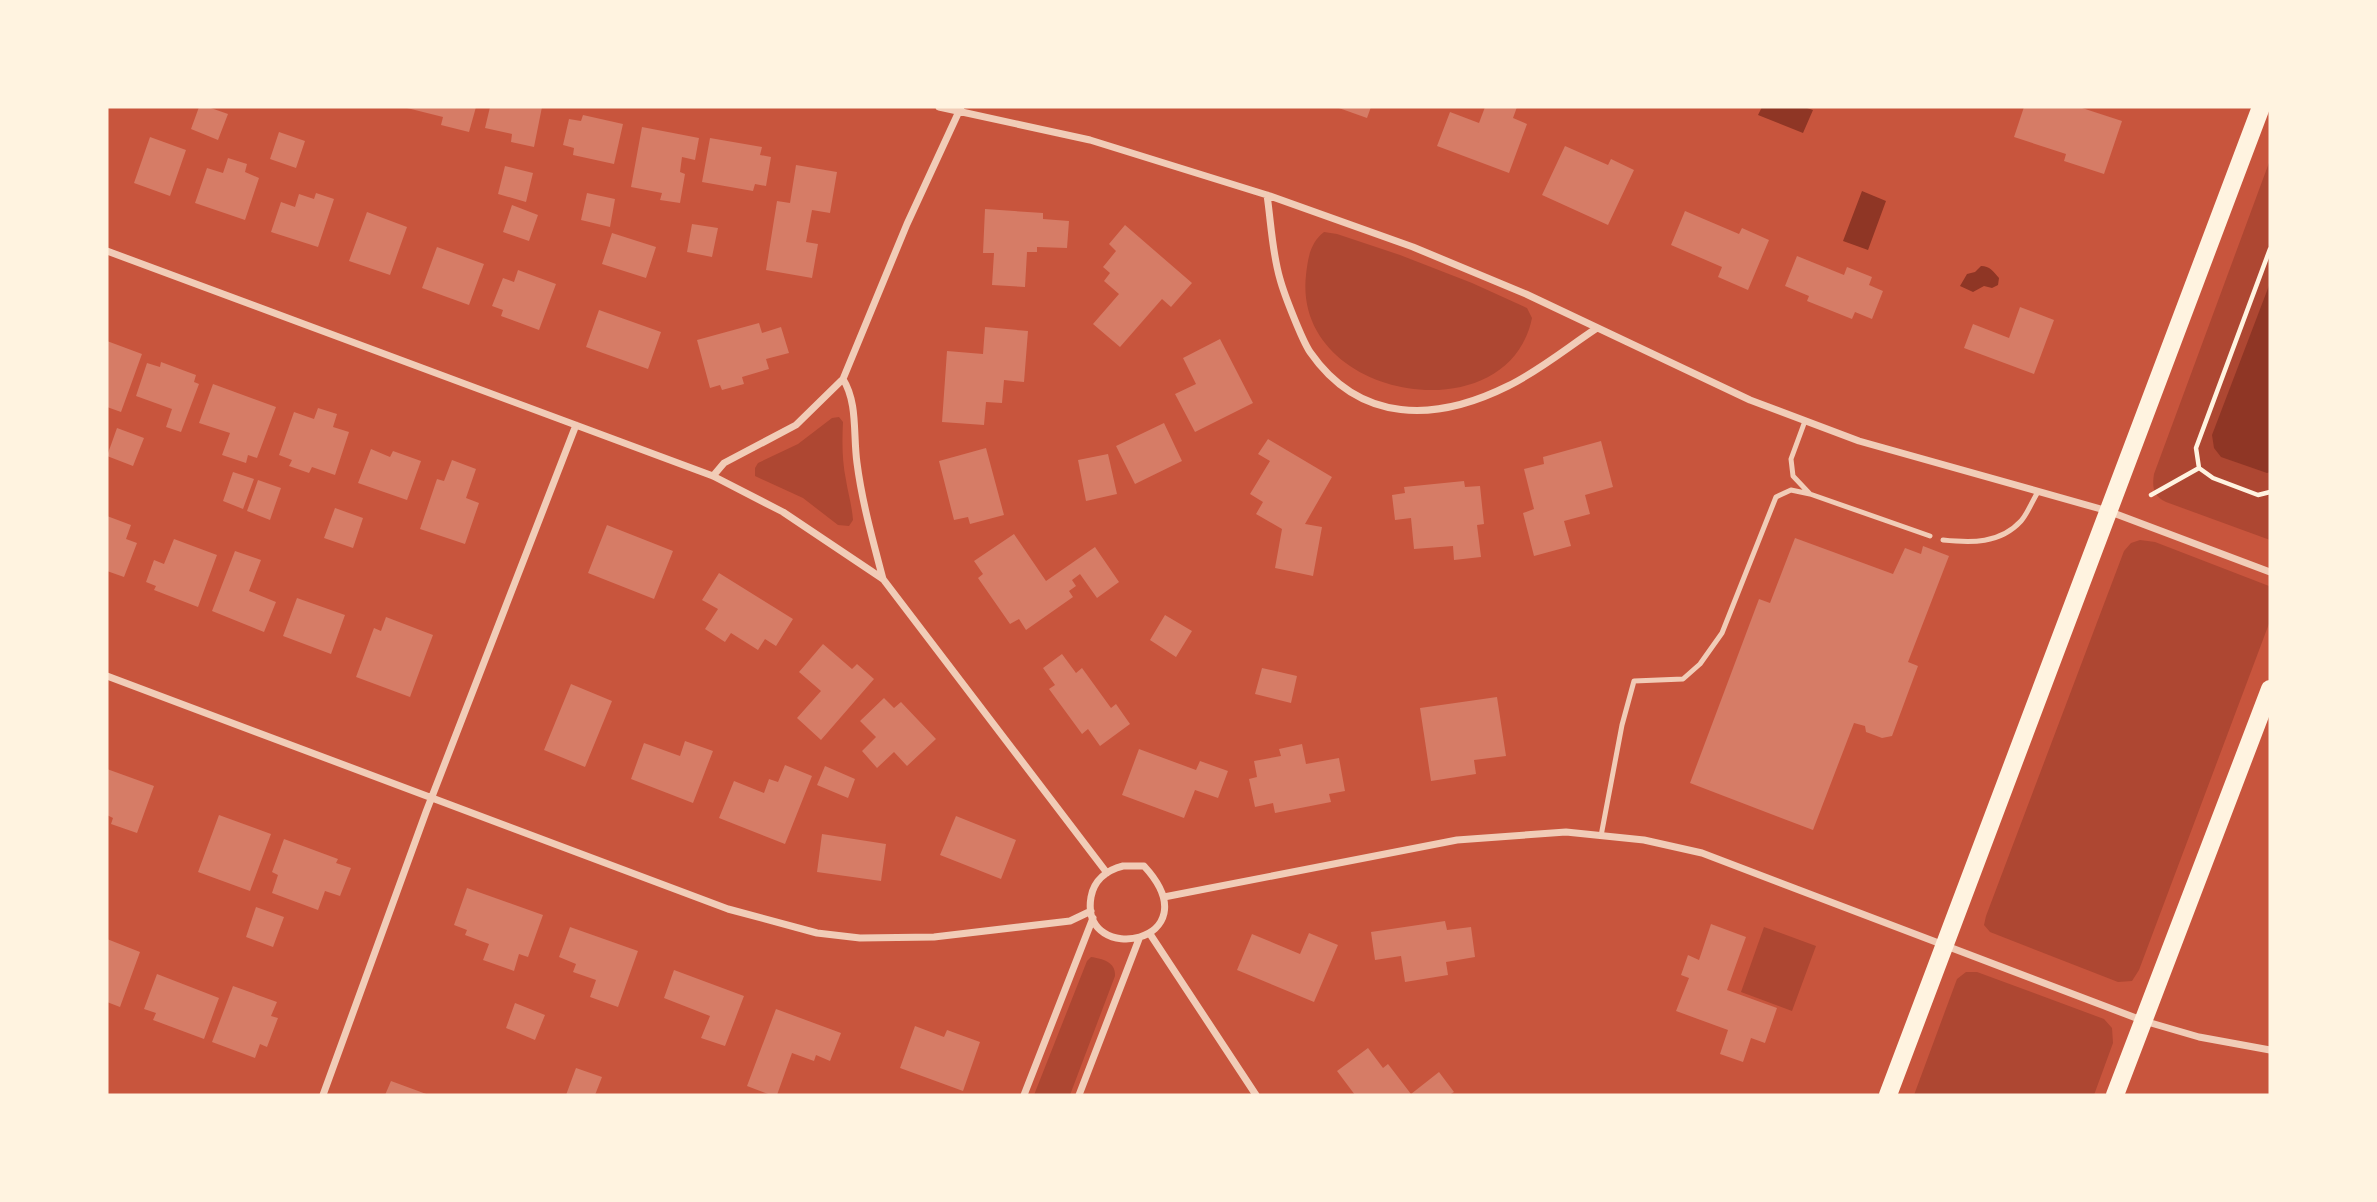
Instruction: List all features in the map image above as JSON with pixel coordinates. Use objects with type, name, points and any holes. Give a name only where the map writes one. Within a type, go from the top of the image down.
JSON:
[{"type":"main road","points":[[1888,1095],[2262,107]]},
{"type":"main road","points":[[2115,1095],[2270,689]]},
{"type":"street","points":[[939,107],[960,108],[1090,140],[1267,195],[1413,247],[1526,294],[1750,400],[1859,442],[2108,511],[2270,572]]},
{"type":"street","points":[[713,476],[724,463],[796,425],[843,379],[960,108]]},
{"type":"street","points":[[1267,195],[1279,278],[1309,351],[1338,384],[1376,405],[1419,412],[1462,404],[1509,386],[1597,328]]},
{"type":"street","points":[[107,251],[713,476],[783,512],[883,579],[1107,873]]},
{"type":"street","points":[[843,379],[851,391],[864,507],[883,579]]},
{"type":"street","points":[[323,1095],[432,798],[576,425]]},
{"type":"street","points":[[107,676],[728,909],[817,933],[860,939],[934,937],[1070,921],[1092,915]]},
{"type":"street","points":[[1164,897],[1457,840],[1566,832],[1644,840],[1702,853],[2144,1021],[2199,1037],[2270,1050]]},
{"type":"street","points":[[1024,1095],[1092,915],[1090,899],[1094,887],[1107,873],[1124,866],[1144,866],[1157,880],[1164,897],[1164,914],[1158,925],[1150,934],[1139,939],[1115,939],[1104,932],[1092,915]]},
{"type":"street","points":[[1150,934],[1256,1095]]},
{"type":"street","points":[[1079,1095],[1139,939]]},
{"type":"lane","points":[[1805,421],[1791,459],[1793,476],[1810,494]]},
{"type":"lane","points":[[1601,836],[1622,725],[1634,681],[1683,679],[1700,664],[1722,633],[1776,497],[1790,490],[1810,494],[1930,536]]},
{"type":"lane","points":[[1943,540],[1970,543],[1994,539],[2020,521],[2038,492]]},
{"type":"path","points":[[2270,249],[2196,448],[2199,468],[2213,478],[2258,495],[2270,492]]},
{"type":"path","points":[[2151,495],[2199,468]]},
{"type":"shaded area","points":[[1762,107],[1804,107],[1813,110],[1803,133],[1758,115]]},
{"type":"shaded area","points":[[2270,160],[2270,540],[2166,502],[2156,494],[2153,483],[2154,474]]},
{"type":"shaded area","points":[[1862,191],[1886,201],[1868,250],[1843,241]]},
{"type":"shaded area","points":[[1324,232],[1400,255],[1527,308],[1532,318],[1515,355],[1485,379],[1446,389],[1405,388],[1365,375],[1332,351],[1311,318],[1306,275],[1310,251]]},
{"type":"shaded area","points":[[1981,266],[1995,273],[1999,278],[1998,285],[1992,288],[1984,286],[1973,292],[1960,286],[1967,274],[1975,272]]},
{"type":"shaded area","points":[[2270,283],[2270,472],[2267,473],[2221,457],[2214,448],[2212,435]]},
{"type":"shaded area","points":[[839,417],[843,422],[844,466],[853,520],[849,526],[838,525],[803,498],[755,476],[758,463],[798,444],[832,418]]},
{"type":"shaded area","points":[[2140,540],[2155,542],[2269,586],[2270,621],[2139,970],[2132,981],[2118,982],[1990,932],[1984,925],[2124,551],[2131,543]]},
{"type":"shaded area","points":[[1764,927],[1816,946],[1792,1011],[1741,992]]},
{"type":"shaded area","points":[[1091,957],[1111,964],[1115,976],[1070,1095],[1034,1095],[1087,961]]},
{"type":"shaded area","points":[[1966,972],[1977,972],[2104,1019],[2112,1028],[2113,1043],[2094,1095],[1914,1095],[1957,979]]},
{"type":"building","points":[[199,107],[208,107],[228,114],[218,140],[191,129]]},
{"type":"building","points":[[476,107],[469,132],[441,125],[443,117],[407,108]]},
{"type":"building","points":[[490,107],[542,107],[534,147],[511,142],[512,134],[485,128]]},
{"type":"building","points":[[1336,107],[1371,107],[1367,118]]},
{"type":"building","points":[[1485,107],[1517,107],[1513,118],[1527,124],[1509,173],[1437,146],[1450,112],[1479,123]]},
{"type":"building","points":[[2024,107],[2079,107],[2122,121],[2104,174],[2064,161],[2066,154],[2014,137]]},
{"type":"building","points":[[583,115],[623,124],[614,164],[573,155],[574,148],[563,145],[569,119],[581,121]]},
{"type":"building","points":[[642,127],[699,138],[695,160],[682,157],[680,172],[685,174],[680,203],[660,200],[662,193],[631,187]]},
{"type":"building","points":[[279,132],[305,141],[296,168],[270,159]]},
{"type":"building","points":[[150,137],[186,150],[170,196],[134,183]]},
{"type":"building","points":[[710,138],[762,147],[760,155],[771,157],[766,186],[755,184],[753,191],[702,182]]},
{"type":"building","points":[[1565,146],[1608,165],[1611,159],[1634,170],[1608,225],[1542,195]]},
{"type":"building","points":[[228,158],[247,164],[245,172],[259,178],[245,220],[195,203],[207,168],[223,173]]},
{"type":"building","points":[[796,165],[837,172],[830,213],[812,210],[806,242],[818,244],[812,278],[766,270],[777,201],[790,203]]},
{"type":"building","points":[[505,166],[533,173],[526,202],[498,194]]},
{"type":"building","points":[[316,193],[334,199],[318,247],[271,232],[281,202],[295,207],[299,194],[314,199]]},
{"type":"building","points":[[587,193],[615,199],[610,227],[581,220]]},
{"type":"building","points":[[512,205],[538,215],[529,241],[503,232]]},
{"type":"building","points":[[985,209],[1043,213],[1043,219],[1069,221],[1067,248],[1037,247],[1037,252],[1027,252],[1025,287],[992,285],[994,253],[983,253]]},
{"type":"building","points":[[1685,211],[1739,234],[1742,228],[1769,240],[1748,290],[1718,277],[1722,267],[1671,245]]},
{"type":"building","points":[[367,212],[407,227],[390,275],[349,261]]},
{"type":"building","points":[[692,224],[718,228],[712,257],[687,252]]},
{"type":"building","points":[[1125,225],[1192,283],[1171,307],[1162,299],[1120,347],[1093,324],[1119,294],[1104,281],[1110,273],[1103,267],[1116,251],[1109,244]]},
{"type":"building","points":[[612,233],[656,247],[646,278],[602,264]]},
{"type":"building","points":[[437,247],[484,264],[469,305],[422,288]]},
{"type":"building","points":[[1797,256],[1844,275],[1847,267],[1872,277],[1869,285],[1883,291],[1872,319],[1855,312],[1852,319],[1807,301],[1809,296],[1785,286]]},
{"type":"building","points":[[518,270],[556,284],[539,330],[501,316],[503,310],[492,306],[503,278],[514,282]]},
{"type":"building","points":[[2020,307],[2054,320],[2034,374],[1964,348],[1973,324],[2009,338]]},
{"type":"building","points":[[599,310],[661,332],[648,369],[586,347]]},
{"type":"building","points":[[759,323],[762,333],[781,327],[789,353],[766,359],[769,369],[742,377],[744,384],[722,390],[720,385],[710,388],[697,340]]},
{"type":"building","points":[[985,327],[1028,331],[1024,382],[1004,380],[1002,403],[986,402],[984,425],[942,422],[947,351],[983,354]]},
{"type":"building","points":[[1220,339],[1253,403],[1195,432],[1175,394],[1196,384],[1183,358]]},
{"type":"building","points":[[107,341],[142,354],[121,412],[107,407]]},
{"type":"building","points":[[161,362],[196,375],[194,382],[199,384],[181,432],[166,427],[172,409],[136,396],[147,363],[160,367]]},
{"type":"building","points":[[213,384],[276,407],[257,458],[248,455],[246,463],[222,455],[230,433],[199,423]]},
{"type":"building","points":[[318,408],[337,414],[333,427],[349,432],[335,475],[312,467],[309,473],[289,466],[292,460],[279,455],[294,412],[314,419]]},
{"type":"building","points":[[1164,423],[1182,461],[1135,484],[1116,446]]},
{"type":"building","points":[[117,428],[144,438],[133,466],[107,456]]},
{"type":"building","points":[[1268,439],[1332,477],[1305,524],[1322,527],[1313,576],[1275,568],[1282,529],[1256,514],[1263,502],[1250,494],[1270,461],[1258,454]]},
{"type":"building","points":[[1601,441],[1613,487],[1585,495],[1590,514],[1564,521],[1571,546],[1534,556],[1523,513],[1534,509],[1524,469],[1544,464],[1543,457]]},
{"type":"building","points":[[986,448],[1004,515],[970,524],[968,517],[954,520],[939,461]]},
{"type":"building","points":[[371,449],[390,457],[393,451],[421,461],[407,500],[358,483]]},
{"type":"building","points":[[1108,454],[1117,494],[1086,501],[1078,460]]},
{"type":"building","points":[[452,460],[476,469],[466,498],[479,503],[465,544],[420,529],[437,479],[444,481]]},
{"type":"building","points":[[233,472],[254,479],[243,509],[223,501]]},
{"type":"building","points":[[258,480],[281,488],[270,520],[247,511]]},
{"type":"building","points":[[1464,481],[1465,487],[1480,486],[1484,524],[1477,525],[1481,557],[1454,560],[1453,546],[1414,549],[1411,518],[1395,520],[1392,495],[1405,493],[1404,487]]},
{"type":"building","points":[[335,508],[363,518],[353,548],[324,538]]},
{"type":"building","points":[[107,516],[131,525],[126,539],[137,543],[124,577],[107,571]]},
{"type":"building","points":[[607,525],[673,551],[654,599],[588,573]]},
{"type":"building","points":[[1014,534],[1046,581],[1095,547],[1119,582],[1097,598],[1080,574],[1072,580],[1076,586],[1069,591],[1073,597],[1026,630],[1019,619],[1010,624],[978,578],[983,574],[974,561]]},
{"type":"building","points":[[1795,538],[1893,574],[1905,548],[1921,554],[1923,546],[1949,556],[1908,662],[1918,666],[1892,736],[1882,738],[1866,732],[1865,726],[1854,723],[1813,830],[1690,783],[1759,599],[1770,603]]},
{"type":"building","points":[[174,539],[217,555],[198,607],[154,590],[156,586],[146,582],[154,560],[164,564]]},
{"type":"building","points":[[235,551],[261,560],[249,591],[276,602],[264,632],[212,611]]},
{"type":"building","points":[[719,573],[793,619],[776,646],[765,639],[758,650],[731,633],[725,642],[705,629],[718,609],[702,600]]},
{"type":"building","points":[[297,598],[345,615],[331,654],[283,636]]},
{"type":"building","points":[[1165,615],[1192,631],[1176,657],[1150,640]]},
{"type":"building","points":[[386,617],[433,635],[410,697],[356,677],[374,628],[381,631]]},
{"type":"building","points":[[823,644],[852,669],[857,664],[874,679],[821,740],[797,718],[821,691],[799,672]]},
{"type":"building","points":[[1062,654],[1076,673],[1082,668],[1111,708],[1116,704],[1130,724],[1100,746],[1088,729],[1082,734],[1049,689],[1055,685],[1043,668]]},
{"type":"building","points":[[1262,668],[1297,676],[1291,703],[1255,694]]},
{"type":"building","points":[[571,684],[612,701],[585,767],[544,750]]},
{"type":"building","points":[[1497,697],[1506,756],[1474,760],[1476,774],[1431,781],[1420,708]]},
{"type":"building","points":[[884,698],[894,708],[901,702],[936,739],[907,766],[894,752],[877,768],[862,751],[876,737],[860,721]]},
{"type":"building","points":[[685,741],[713,751],[693,803],[631,779],[644,743],[680,756]]},
{"type":"building","points":[[1302,744],[1306,764],[1339,758],[1345,791],[1329,794],[1331,802],[1275,813],[1273,803],[1255,807],[1249,779],[1257,777],[1254,761],[1281,756],[1279,749]]},
{"type":"building","points":[[1139,749],[1196,770],[1200,761],[1228,771],[1218,798],[1195,790],[1184,818],[1122,795]]},
{"type":"building","points":[[785,765],[812,776],[785,844],[719,818],[734,781],[764,793],[769,779],[778,782]]},
{"type":"building","points":[[825,766],[855,779],[848,798],[817,785]]},
{"type":"building","points":[[107,769],[154,786],[137,833],[111,824],[113,818],[107,815]]},
{"type":"building","points":[[219,815],[271,834],[250,891],[198,872]]},
{"type":"building","points":[[956,816],[1016,840],[1001,879],[940,855]]},
{"type":"building","points":[[822,834],[886,844],[881,881],[817,872]]},
{"type":"building","points":[[284,839],[338,859],[336,863],[351,868],[340,896],[325,891],[318,910],[272,893],[278,875],[272,872]]},
{"type":"building","points":[[467,888],[543,915],[528,957],[519,954],[514,971],[483,960],[489,944],[465,935],[467,930],[454,925]]},
{"type":"building","points":[[256,907],[284,917],[273,947],[246,937]]},
{"type":"building","points":[[1445,921],[1447,930],[1471,927],[1475,957],[1446,962],[1448,975],[1405,982],[1401,956],[1375,960],[1371,932]]},
{"type":"building","points":[[1711,924],[1746,937],[1727,990],[1777,1008],[1765,1043],[1751,1038],[1743,1062],[1720,1054],[1728,1030],[1676,1011],[1689,978],[1681,975],[1688,955],[1699,960]]},
{"type":"building","points":[[570,927],[638,951],[618,1007],[590,997],[596,980],[573,972],[576,964],[559,957]]},
{"type":"building","points":[[1309,933],[1338,945],[1314,1002],[1237,970],[1252,934],[1300,954]]},
{"type":"building","points":[[107,939],[140,952],[120,1007],[107,1002]]},
{"type":"building","points":[[674,970],[744,996],[725,1046],[701,1038],[710,1016],[664,998]]},
{"type":"building","points":[[157,974],[219,998],[204,1039],[153,1020],[156,1013],[144,1009]]},
{"type":"building","points":[[233,986],[277,1002],[271,1016],[278,1018],[267,1047],[260,1044],[255,1058],[212,1042]]},
{"type":"building","points":[[515,1003],[545,1015],[535,1040],[506,1028]]},
{"type":"building","points":[[776,1009],[841,1033],[830,1061],[816,1055],[814,1061],[792,1053],[777,1095],[771,1095],[747,1086]]},
{"type":"building","points":[[915,1026],[944,1037],[947,1030],[980,1042],[963,1091],[900,1068]]},
{"type":"building","points":[[1368,1048],[1383,1068],[1388,1064],[1411,1094],[1439,1072],[1454,1092],[1449,1095],[1355,1095],[1337,1071]]},
{"type":"building","points":[[576,1068],[602,1077],[595,1095],[566,1095]]},
{"type":"building","points":[[391,1081],[429,1095],[385,1095]]}]
